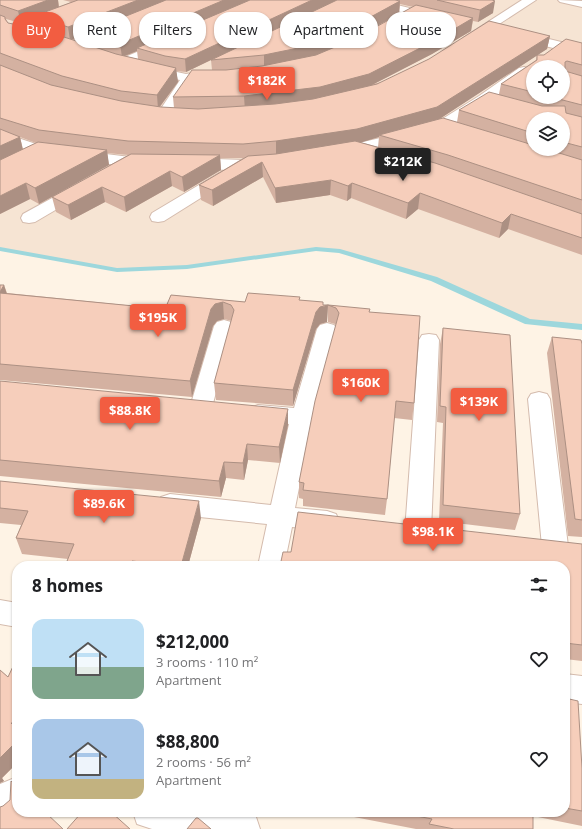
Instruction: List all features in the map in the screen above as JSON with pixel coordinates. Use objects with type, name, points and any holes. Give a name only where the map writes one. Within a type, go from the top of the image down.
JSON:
[{"type":"street","points":[[65,13],[99,0]]},
{"type":"street","points":[[362,0],[413,12]]},
{"type":"street","points":[[460,44],[530,0]]},
{"type":"street","points":[[564,0],[582,4]]},
{"type":"street","points":[[61,5],[75,9]]},
{"type":"street","points":[[7,24],[12,26]]},
{"type":"street","points":[[471,24],[582,51]]},
{"type":"street","points":[[0,37],[12,32]]},
{"type":"street","points":[[73,41],[64,44],[73,47]]},
{"type":"street","points":[[550,54],[562,46]]},
{"type":"street","points":[[76,48],[85,51]]},
{"type":"street","points":[[122,63],[156,48]]},
{"type":"street","points":[[108,58],[155,72],[188,78],[231,76]]},
{"type":"street","points":[[177,116],[156,115],[188,78],[209,68]]},
{"type":"street","points":[[325,154],[356,149],[405,137],[441,126],[526,72]]},
{"type":"street","points":[[484,99],[498,103]]},
{"type":"street","points":[[441,126],[456,131]]},
{"type":"street","points":[[0,136],[39,150],[130,162],[244,165],[276,162]]},
{"type":"street","points":[[356,149],[386,158]]},
{"type":"street","points":[[20,160],[39,150]]},
{"type":"street","points":[[29,218],[130,162]]},
{"type":"street","points":[[158,217],[244,165]]},
{"type":"street","points":[[201,407],[224,326]]},
{"type":"street","points":[[272,561],[302,417],[327,329]]},
{"type":"street","points":[[418,531],[429,340]]},
{"type":"street","points":[[539,399],[554,546]]},
{"type":"street","points":[[178,405],[302,417]]},
{"type":"street","points":[[149,502],[350,523]]},
{"type":"street","points":[[0,612],[12,614]]},
{"type":"street","points":[[570,689],[582,690]]},
{"type":"street","points":[[0,806],[12,795]]},
{"type":"street","points":[[176,817],[244,829]]},
{"type":"shaded area","points":[[0,0],[582,0],[582,327],[528,322],[434,279],[340,251],[316,249],[187,267],[117,270],[0,249]]},
{"type":"building","points":[[0,0],[48,0],[18,11],[0,5]]},
{"type":"building","points":[[78,0],[138,0],[107,12],[73,12],[73,25],[68,27],[65,26],[65,12],[45,12]]},
{"type":"building","points":[[166,0],[224,0],[196,12],[139,12],[139,36],[131,39],[131,14]]},
{"type":"building","points":[[250,0],[312,0],[286,12],[280,12],[280,15],[272,19],[272,12],[222,12]]},
{"type":"building","points":[[337,0],[400,1],[378,13],[312,12]]},
{"type":"building","points":[[437,0],[492,0],[495,1],[480,10]]},
{"type":"building","points":[[416,5],[447,12],[403,12]]},
{"type":"building","points":[[456,14],[473,18],[456,28]]},
{"type":"building","points":[[0,15],[5,17],[8,23],[12,24],[12,48],[65,48],[65,37],[73,40],[73,48],[98,48],[116,54],[176,68],[157,95],[121,91],[62,76],[0,53]]},
{"type":"building","points":[[214,15],[214,46],[185,59],[165,56],[137,48],[206,48],[206,19]]},
{"type":"building","points":[[386,21],[386,48],[420,48],[369,74],[320,87],[244,96],[173,97],[192,70],[226,70],[262,66],[316,55],[333,48],[378,48],[378,26]]},
{"type":"building","points":[[489,21],[550,36],[437,107],[357,129],[276,141],[243,144],[128,141],[39,130],[0,118],[0,65],[51,85],[121,101],[161,107],[198,109],[275,104],[313,99],[377,84],[429,59],[446,48],[456,48],[456,42]]},
{"type":"building","points":[[280,27],[280,48],[298,48],[264,55],[211,60],[236,48],[272,48],[272,31]]},
{"type":"building","points":[[566,39],[582,43],[582,65],[570,62],[570,60],[537,60],[537,55],[544,55]]},
{"type":"building","points":[[526,67],[526,90],[501,84]]},
{"type":"building","points":[[570,72],[582,76],[582,105],[570,102]]},
{"type":"building","points":[[489,92],[526,102],[526,104],[565,106],[566,112],[526,112],[526,131],[459,110]]},
{"type":"building","points":[[570,114],[582,117],[582,147],[570,144]]},
{"type":"building","points":[[443,118],[526,143],[526,156],[569,156],[582,160],[582,200],[448,155],[379,135]]},
{"type":"building","points":[[0,129],[20,137],[0,146]]},
{"type":"building","points":[[355,141],[435,163],[582,214],[582,238],[511,214],[502,223],[420,193],[408,203],[352,183],[348,186],[331,180],[275,188],[262,162],[212,190],[199,185],[248,156],[276,154]]},
{"type":"building","points":[[38,142],[107,150],[35,188],[26,183],[0,196],[0,160]]},
{"type":"building","points":[[131,154],[220,155],[182,177],[170,171],[124,197],[102,187],[68,205],[52,197]]},
{"type":"building","points":[[0,285],[4,285],[0,292]]},
{"type":"building","points":[[0,293],[165,309],[171,295],[245,302],[248,293],[300,297],[299,300],[323,302],[323,305],[328,305],[320,307],[316,312],[293,390],[214,383],[234,310],[231,305],[223,302],[215,304],[211,309],[190,381],[0,364]]},
{"type":"building","points":[[328,305],[370,309],[369,312],[420,316],[414,403],[396,401],[387,499],[303,490],[304,483],[299,482],[315,401],[339,313],[336,308]]},
{"type":"building","points":[[443,328],[510,335],[520,514],[443,505],[446,407],[440,406]]},
{"type":"building","points":[[552,337],[581,340],[582,344],[582,520],[575,519]]},
{"type":"building","points":[[0,381],[288,409],[279,447],[247,444],[243,463],[224,462],[219,481],[0,460]]},
{"type":"building","points":[[0,481],[199,501],[182,561],[67,561],[74,544],[16,538],[28,511],[0,508]]},
{"type":"building","points":[[298,512],[582,544],[582,645],[570,644],[570,561],[281,561],[283,552],[291,552]]},
{"type":"building","points":[[12,669],[12,746],[0,758],[0,670],[8,677]]},
{"type":"building","points":[[570,699],[578,701],[582,768],[582,811],[570,809]]},
{"type":"building","points":[[11,781],[12,817],[50,817],[63,829],[0,829],[0,807],[10,800]]},
{"type":"building","points":[[78,817],[117,817],[130,829],[67,829]]},
{"type":"building","points":[[422,817],[533,817],[533,829],[454,829],[429,824],[432,819]]},
{"type":"building","points":[[196,818],[198,818],[211,829],[187,829]]},
{"type":"waterway","points":[[0,249],[117,270],[187,267],[316,249],[340,251],[434,279],[528,322],[582,327]]}]
